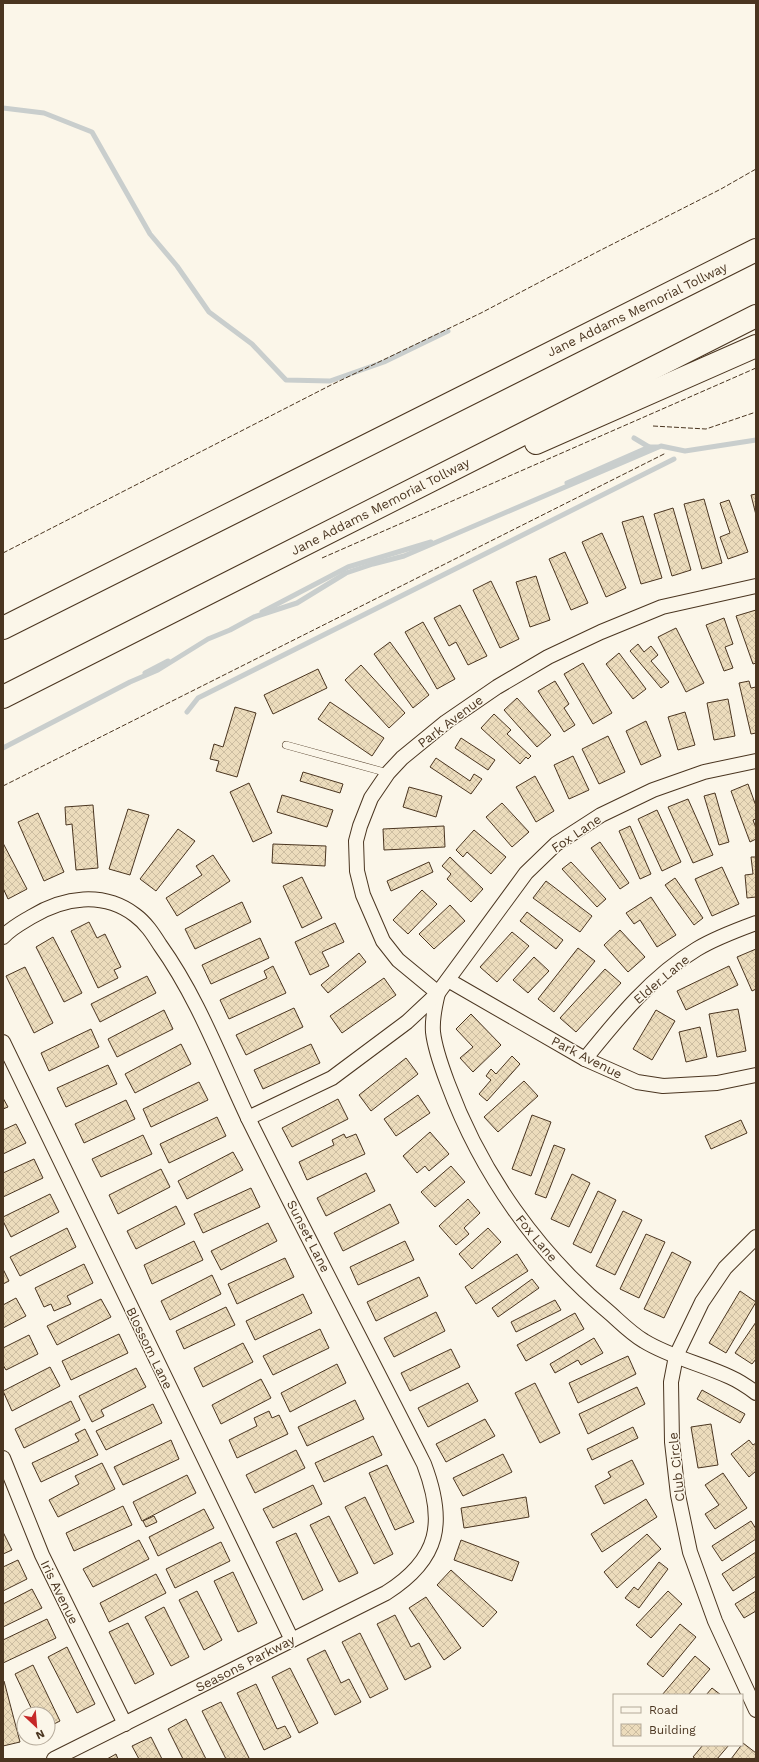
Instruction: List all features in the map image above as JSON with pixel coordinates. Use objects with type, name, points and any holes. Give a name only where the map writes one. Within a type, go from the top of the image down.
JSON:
[{"type":"highway","name":"Jane Addams Memorial Tollway","points":[[3,628],[756,250]]},
{"type":"highway","name":"Jane Addams Memorial Tollway","points":[[3,697],[756,316]]},
{"type":"highway","points":[[354,519],[519,450],[756,346]]},
{"type":"street","name":"Park Avenue","points":[[438,993],[398,960],[383,941],[362,895],[357,871],[356,856],[360,826],[371,798],[388,772],[402,758],[446,722],[497,687],[548,657],[601,632],[662,607],[756,586]]},
{"type":"street","name":"Fox Lane","points":[[448,980],[489,921],[526,873],[556,844],[601,815],[653,790],[704,772],[756,761]]},
{"type":"street","name":"Sunset Lane","points":[[3,937],[16,925],[39,912],[63,902],[76,900],[101,900],[114,904],[137,916],[147,926],[175,965],[210,1034],[248,1118],[424,1464],[433,1489],[436,1527],[433,1542],[427,1556]]},
{"type":"street","name":"Elder Lane","points":[[585,1059],[636,998],[668,970],[698,948],[756,923]]},
{"type":"street","name":"Park Avenue","points":[[448,980],[585,1059],[637,1082],[663,1086],[717,1083],[756,1075]]},
{"type":"street","points":[[248,1118],[332,1078],[402,1026],[438,993],[448,980]]},
{"type":"street","name":"Fox Lane","points":[[438,993],[433,1032],[442,1066],[457,1108],[470,1135],[484,1162],[516,1214],[551,1256],[592,1298],[642,1340],[676,1356],[731,1377],[756,1393]]},
{"type":"street","name":"Blossom Lane","points":[[3,1042],[6,1058],[292,1640]]},
{"type":"street","name":"Club Circle","points":[[756,1237],[725,1268],[702,1302],[676,1356],[671,1382],[672,1442],[678,1495],[690,1552],[715,1621],[756,1710]]},
{"type":"street","name":"Iris Avenue","points":[[3,1458],[42,1555],[125,1724]]},
{"type":"street","name":"Seasons Parkway","points":[[54,1759],[386,1593],[414,1573],[427,1556]]},
{"type":"lane","points":[[286,745],[388,772]]},
{"type":"building","points":[[756,494],[756,515],[751,495]]},
{"type":"building","points":[[704,499],[722,563],[702,569],[684,504]]},
{"type":"building","points":[[729,500],[748,552],[728,559],[720,537],[730,533],[720,503]]},
{"type":"building","points":[[673,508],[691,570],[672,576],[654,514]]},
{"type":"building","points":[[643,516],[662,578],[641,584],[622,522]]},
{"type":"building","points":[[602,533],[626,588],[606,597],[582,542]]},
{"type":"building","points":[[565,552],[588,603],[571,610],[549,559]]},
{"type":"building","points":[[536,576],[550,620],[530,627],[516,582]]},
{"type":"building","points":[[491,581],[519,639],[500,648],[473,590]]},
{"type":"building","points":[[460,605],[487,656],[468,665],[456,642],[449,646],[434,618]]},
{"type":"building","points":[[756,610],[756,663],[753,664],[736,616]]},
{"type":"building","points":[[724,618],[733,644],[725,647],[733,668],[724,671],[706,625]]},
{"type":"building","points":[[423,622],[455,679],[437,689],[405,632]]},
{"type":"building","points":[[676,628],[704,683],[686,692],[658,637]]},
{"type":"building","points":[[390,642],[429,695],[413,708],[374,654]]},
{"type":"building","points":[[638,644],[644,652],[651,646],[658,655],[651,661],[669,682],[661,688],[630,651]]},
{"type":"building","points":[[619,653],[646,689],[633,699],[606,664]]},
{"type":"building","points":[[583,663],[612,713],[593,724],[564,674]]},
{"type":"building","points":[[361,665],[405,713],[389,728],[345,680]]},
{"type":"building","points":[[318,669],[327,688],[273,714],[264,695]]},
{"type":"building","points":[[555,681],[569,704],[564,708],[575,725],[564,732],[538,691]]},
{"type":"building","points":[[749,681],[751,688],[756,687],[756,733],[751,734],[739,683]]},
{"type":"building","points":[[517,698],[551,735],[537,747],[504,710]]},
{"type":"building","points":[[728,699],[735,736],[714,740],[707,703]]},
{"type":"building","points":[[330,702],[384,738],[372,756],[318,719]]},
{"type":"building","points":[[235,707],[256,713],[237,777],[216,771],[219,761],[210,759],[214,744],[223,747]]},
{"type":"building","points":[[685,712],[695,745],[678,750],[668,717]]},
{"type":"building","points":[[494,714],[511,730],[507,734],[531,756],[528,759],[526,757],[520,764],[481,728]]},
{"type":"building","points":[[646,721],[661,756],[641,765],[626,731]]},
{"type":"building","points":[[608,736],[625,772],[599,784],[582,749]]},
{"type":"building","points":[[461,738],[495,760],[488,770],[455,748]]},
{"type":"building","points":[[573,756],[589,790],[569,799],[554,765]]},
{"type":"building","points":[[436,758],[470,781],[474,774],[482,779],[471,794],[430,767]]},
{"type":"building","points":[[303,772],[343,784],[340,793],[300,781]]},
{"type":"building","points":[[535,776],[554,811],[536,822],[516,787]]},
{"type":"building","points":[[249,783],[272,833],[253,842],[230,792]]},
{"type":"building","points":[[748,784],[756,806],[756,819],[753,820],[756,828],[756,839],[750,842],[731,791]]},
{"type":"building","points":[[409,787],[442,796],[436,817],[403,807]]},
{"type":"building","points":[[715,793],[729,842],[719,845],[704,796]]},
{"type":"building","points":[[282,795],[333,810],[327,827],[277,812]]},
{"type":"building","points":[[688,799],[713,855],[693,863],[668,807]]},
{"type":"building","points":[[502,803],[529,832],[512,847],[486,817]]},
{"type":"building","points":[[93,805],[98,868],[76,870],[72,824],[66,825],[65,807]]},
{"type":"building","points":[[128,809],[149,815],[130,875],[109,869]]},
{"type":"building","points":[[657,810],[681,862],[662,871],[638,819]]},
{"type":"building","points":[[38,813],[64,872],[44,881],[18,822]]},
{"type":"building","points":[[444,826],[445,847],[384,850],[383,829]]},
{"type":"building","points":[[630,826],[651,874],[640,879],[619,831]]},
{"type":"building","points":[[178,829],[195,841],[156,891],[140,879]]},
{"type":"building","points":[[474,830],[506,857],[491,874],[467,852],[463,857],[456,850]]},
{"type":"building","points":[[600,842],[629,883],[620,889],[591,848]]},
{"type":"building","points":[[3,843],[27,889],[8,899],[3,888]]},
{"type":"building","points":[[273,844],[326,846],[325,866],[272,863]]},
{"type":"building","points":[[213,855],[230,881],[177,916],[166,898],[202,875],[196,866]]},
{"type":"building","points":[[450,857],[483,889],[471,902],[447,879],[451,874],[442,866]]},
{"type":"building","points":[[751,857],[756,857],[756,897],[747,898],[745,875],[753,874]]},
{"type":"building","points":[[429,862],[433,872],[391,891],[387,881]]},
{"type":"building","points":[[571,862],[606,899],[597,907],[562,869]]},
{"type":"building","points":[[722,867],[739,904],[712,916],[695,879]]},
{"type":"building","points":[[302,877],[322,918],[302,928],[283,886]]},
{"type":"building","points":[[675,878],[703,918],[694,925],[665,885]]},
{"type":"building","points":[[546,881],[592,916],[580,932],[533,898]]},
{"type":"building","points":[[422,890],[437,904],[408,934],[393,920]]},
{"type":"building","points":[[651,897],[676,935],[657,947],[640,920],[634,924],[626,913]]},
{"type":"building","points":[[242,902],[251,922],[195,949],[185,929]]},
{"type":"building","points":[[450,905],[465,921],[434,949],[419,934]]},
{"type":"building","points":[[527,912],[563,940],[556,949],[520,921]]},
{"type":"building","points":[[89,922],[97,938],[105,934],[121,967],[114,970],[118,978],[98,988],[71,931]]},
{"type":"building","points":[[335,923],[344,942],[322,952],[329,966],[310,975],[295,942]]},
{"type":"building","points":[[620,930],[645,957],[628,972],[604,945]]},
{"type":"building","points":[[512,932],[529,946],[497,982],[480,967]]},
{"type":"building","points":[[53,937],[82,993],[64,1002],[36,947]]},
{"type":"building","points":[[260,938],[269,958],[211,984],[202,965]]},
{"type":"building","points":[[578,948],[595,961],[554,1012],[538,999]]},
{"type":"building","points":[[756,949],[756,989],[752,991],[737,957]]},
{"type":"building","points":[[359,953],[366,962],[328,993],[321,985]]},
{"type":"building","points":[[534,957],[549,971],[528,993],[513,980]]},
{"type":"building","points":[[273,966],[286,993],[229,1019],[220,1000],[267,978],[264,971]]},
{"type":"building","points":[[729,966],[738,985],[686,1010],[677,991]]},
{"type":"building","points":[[25,967],[53,1023],[34,1033],[6,976]]},
{"type":"building","points":[[605,969],[621,983],[576,1032],[560,1018]]},
{"type":"building","points":[[147,976],[156,993],[100,1022],[91,1004]]},
{"type":"building","points":[[384,978],[396,995],[342,1033],[330,1016]]},
{"type":"building","points":[[294,1008],[303,1027],[246,1055],[236,1035]]},
{"type":"building","points":[[738,1009],[746,1051],[717,1057],[709,1014]]},
{"type":"building","points":[[164,1010],[173,1029],[117,1057],[108,1039]]},
{"type":"building","points":[[656,1010],[675,1021],[652,1060],[633,1049]]},
{"type":"building","points":[[471,1014],[501,1045],[473,1072],[460,1058],[473,1047],[456,1029]]},
{"type":"building","points":[[700,1027],[707,1057],[686,1062],[679,1032]]},
{"type":"building","points":[[91,1029],[99,1047],[49,1071],[41,1053]]},
{"type":"building","points":[[181,1044],[191,1064],[135,1093],[125,1074]]},
{"type":"building","points":[[311,1044],[320,1063],[263,1089],[254,1070]]},
{"type":"building","points":[[512,1056],[520,1064],[487,1101],[479,1094],[491,1080],[486,1076],[491,1069],[496,1074]]},
{"type":"building","points":[[406,1058],[418,1074],[371,1111],[359,1095]]},
{"type":"building","points":[[108,1065],[117,1084],[66,1107],[57,1088]]},
{"type":"building","points":[[524,1081],[538,1096],[498,1132],[484,1117]]},
{"type":"building","points":[[199,1082],[208,1100],[151,1127],[143,1109]]},
{"type":"building","points":[[418,1095],[430,1113],[396,1136],[384,1119]]},
{"type":"building","points":[[3,1098],[8,1107],[3,1109]]},
{"type":"building","points":[[338,1099],[348,1119],[292,1147],[282,1128]]},
{"type":"building","points":[[126,1100],[135,1119],[84,1143],[75,1124]]},
{"type":"building","points":[[532,1115],[551,1122],[531,1176],[512,1169]]},
{"type":"building","points":[[217,1117],[226,1136],[169,1163],[160,1144]]},
{"type":"building","points":[[741,1120],[747,1133],[711,1149],[705,1136]]},
{"type":"building","points":[[16,1124],[26,1143],[3,1154],[3,1130]]},
{"type":"building","points":[[430,1132],[449,1154],[429,1171],[425,1166],[417,1173],[403,1156]]},
{"type":"building","points":[[344,1134],[346,1138],[356,1134],[365,1154],[307,1180],[299,1162],[334,1145],[332,1140]]},
{"type":"building","points":[[143,1135],[152,1154],[101,1177],[92,1159]]},
{"type":"building","points":[[554,1145],[565,1149],[546,1198],[535,1194]]},
{"type":"building","points":[[233,1152],[243,1170],[187,1199],[178,1181]]},
{"type":"building","points":[[34,1159],[43,1178],[3,1197],[3,1173]]},
{"type":"building","points":[[451,1166],[465,1182],[435,1207],[421,1192]]},
{"type":"building","points":[[161,1169],[170,1187],[118,1214],[109,1195]]},
{"type":"building","points":[[366,1173],[375,1191],[326,1216],[317,1198]]},
{"type":"building","points":[[572,1174],[590,1183],[569,1227],[551,1219]]},
{"type":"building","points":[[251,1188],[260,1207],[203,1233],[194,1214]]},
{"type":"building","points":[[598,1191],[616,1200],[591,1253],[573,1244]]},
{"type":"building","points":[[50,1194],[59,1212],[11,1237],[3,1221],[3,1217]]},
{"type":"building","points":[[468,1199],[480,1213],[464,1228],[469,1234],[456,1245],[439,1226]]},
{"type":"building","points":[[390,1204],[399,1223],[343,1251],[334,1233]]},
{"type":"building","points":[[176,1206],[185,1224],[136,1249],[127,1231]]},
{"type":"building","points":[[623,1211],[642,1220],[615,1275],[596,1266]]},
{"type":"building","points":[[268,1223],[277,1241],[221,1270],[211,1251]]},
{"type":"building","points":[[67,1228],[76,1247],[20,1276],[10,1257]]},
{"type":"building","points":[[488,1228],[501,1242],[472,1269],[459,1254]]},
{"type":"building","points":[[646,1234],[665,1242],[639,1298],[620,1289]]},
{"type":"building","points":[[194,1241],[203,1260],[152,1284],[144,1265]]},
{"type":"building","points":[[405,1241],[414,1260],[358,1285],[350,1267]]},
{"type":"building","points":[[672,1252],[691,1262],[664,1318],[644,1309]]},
{"type":"building","points":[[517,1254],[528,1271],[476,1304],[465,1287]]},
{"type":"building","points":[[285,1258],[294,1277],[237,1304],[228,1284]]},
{"type":"building","points":[[84,1264],[93,1283],[67,1296],[71,1304],[54,1311],[51,1304],[44,1307],[35,1288]]},
{"type":"building","points":[[3,1269],[9,1281],[3,1284]]},
{"type":"building","points":[[212,1275],[221,1294],[170,1320],[161,1301]]},
{"type":"building","points":[[419,1277],[428,1296],[376,1321],[367,1302]]},
{"type":"building","points":[[532,1279],[539,1288],[498,1317],[492,1308]]},
{"type":"building","points":[[740,1291],[756,1302],[726,1353],[709,1343]]},
{"type":"building","points":[[303,1294],[312,1313],[255,1340],[246,1321]]},
{"type":"building","points":[[16,1298],[26,1316],[3,1328],[3,1305]]},
{"type":"building","points":[[101,1299],[111,1317],[57,1345],[47,1326]]},
{"type":"building","points":[[555,1300],[561,1310],[516,1332],[511,1322]]},
{"type":"building","points":[[226,1307],[235,1325],[184,1349],[176,1331]]},
{"type":"building","points":[[436,1312],[445,1331],[394,1357],[384,1338]]},
{"type":"building","points":[[575,1313],[584,1329],[526,1361],[517,1345]]},
{"type":"building","points":[[756,1322],[756,1359],[752,1364],[735,1353]]},
{"type":"building","points":[[320,1329],[329,1348],[273,1375],[263,1356]]},
{"type":"building","points":[[119,1334],[128,1353],[71,1380],[62,1361]]},
{"type":"building","points":[[29,1335],[38,1354],[6,1370],[3,1365],[3,1348]]},
{"type":"building","points":[[594,1338],[603,1353],[581,1365],[578,1360],[555,1373],[550,1364]]},
{"type":"building","points":[[243,1343],[253,1362],[203,1387],[194,1368]]},
{"type":"building","points":[[451,1349],[460,1367],[410,1391],[401,1373]]},
{"type":"building","points":[[628,1356],[636,1374],[578,1403],[569,1383]]},
{"type":"building","points":[[337,1364],[346,1383],[290,1412],[281,1393]]},
{"type":"building","points":[[50,1367],[60,1386],[12,1411],[3,1391]]},
{"type":"building","points":[[136,1368],[146,1387],[101,1410],[104,1416],[92,1422],[79,1396]]},
{"type":"building","points":[[261,1379],[271,1398],[221,1424],[212,1405]]},
{"type":"building","points":[[468,1383],[478,1401],[428,1427],[418,1408]]},
{"type":"building","points":[[535,1383],[560,1433],[540,1443],[515,1393]]},
{"type":"building","points":[[637,1387],[645,1404],[588,1434],[579,1414]]},
{"type":"building","points":[[702,1390],[745,1414],[740,1423],[697,1399]]},
{"type":"building","points":[[355,1400],[364,1419],[307,1446],[298,1427]]},
{"type":"building","points":[[71,1401],[80,1420],[24,1448],[15,1429]]},
{"type":"building","points":[[153,1404],[162,1423],[106,1450],[96,1431]]},
{"type":"building","points":[[269,1411],[272,1418],[279,1415],[288,1434],[237,1458],[229,1440],[257,1426],[254,1418]]},
{"type":"building","points":[[485,1419],[495,1436],[446,1462],[436,1444]]},
{"type":"building","points":[[711,1424],[718,1465],[698,1468],[691,1427]]},
{"type":"building","points":[[633,1427],[638,1438],[592,1460],[587,1449]]},
{"type":"building","points":[[85,1429],[98,1455],[41,1482],[32,1463],[79,1441],[75,1434]]},
{"type":"building","points":[[373,1436],[382,1455],[324,1482],[315,1463]]},
{"type":"building","points":[[171,1440],[179,1459],[123,1485],[114,1467]]},
{"type":"building","points":[[749,1440],[753,1445],[756,1443],[756,1471],[749,1477],[731,1454]]},
{"type":"building","points":[[296,1450],[305,1468],[255,1493],[246,1475]]},
{"type":"building","points":[[503,1454],[512,1472],[463,1496],[453,1478]]},
{"type":"building","points":[[632,1460],[644,1484],[604,1504],[595,1486],[611,1477],[608,1472]]},
{"type":"building","points":[[102,1463],[115,1489],[58,1517],[49,1500],[79,1484],[75,1476]]},
{"type":"building","points":[[387,1465],[414,1522],[395,1530],[369,1473]]},
{"type":"building","points":[[723,1473],[747,1508],[715,1529],[705,1514],[719,1505],[705,1485]]},
{"type":"building","points":[[187,1475],[196,1493],[142,1521],[133,1502]]},
{"type":"building","points":[[313,1485],[322,1504],[273,1528],[263,1509]]},
{"type":"building","points":[[365,1497],[393,1554],[374,1564],[345,1507]]},
{"type":"building","points":[[526,1497],[529,1517],[464,1528],[461,1508]]},
{"type":"building","points":[[646,1499],[657,1517],[602,1552],[591,1534]]},
{"type":"building","points":[[123,1506],[132,1525],[74,1551],[66,1533]]},
{"type":"building","points":[[204,1509],[214,1528],[158,1556],[149,1537]]},
{"type":"building","points":[[154,1516],[157,1522],[146,1527],[143,1521]]},
{"type":"building","points":[[329,1516],[358,1573],[339,1582],[310,1525]]},
{"type":"building","points":[[751,1521],[756,1529],[756,1539],[722,1561],[712,1546]]},
{"type":"building","points":[[3,1532],[12,1550],[3,1554]]},
{"type":"building","points":[[296,1533],[323,1590],[303,1600],[276,1542]]},
{"type":"building","points":[[647,1534],[661,1549],[617,1588],[604,1572]]},
{"type":"building","points":[[139,1540],[149,1559],[93,1587],[83,1569]]},
{"type":"building","points":[[461,1540],[519,1562],[512,1581],[454,1560]]},
{"type":"building","points":[[221,1542],[230,1561],[175,1588],[166,1569]]},
{"type":"building","points":[[756,1552],[756,1576],[733,1591],[722,1574]]},
{"type":"building","points":[[18,1560],[27,1579],[3,1591],[3,1567]]},
{"type":"building","points":[[659,1562],[668,1569],[639,1608],[625,1598],[634,1587],[638,1590]]},
{"type":"building","points":[[451,1570],[497,1612],[483,1627],[437,1585]]},
{"type":"building","points":[[233,1572],[257,1623],[238,1632],[214,1581]]},
{"type":"building","points":[[156,1574],[166,1593],[109,1622],[100,1603]]},
{"type":"building","points":[[32,1589],[42,1608],[3,1627],[3,1604]]},
{"type":"building","points":[[197,1591],[222,1640],[204,1650],[179,1600]]},
{"type":"building","points":[[668,1591],[682,1604],[651,1638],[636,1625]]},
{"type":"building","points":[[756,1591],[756,1611],[744,1618],[735,1604]]},
{"type":"building","points":[[426,1597],[461,1648],[444,1660],[409,1608]]},
{"type":"building","points":[[164,1607],[189,1657],[171,1666],[145,1617]]},
{"type":"building","points":[[395,1615],[411,1647],[419,1643],[431,1667],[405,1680],[377,1624]]},
{"type":"building","points":[[47,1619],[56,1638],[3,1663],[3,1640]]},
{"type":"building","points":[[128,1623],[154,1674],[135,1684],[109,1632]]},
{"type":"building","points":[[680,1624],[696,1637],[663,1677],[647,1664]]},
{"type":"building","points":[[360,1633],[388,1689],[370,1698],[342,1642]]},
{"type":"building","points":[[67,1647],[95,1704],[77,1713],[48,1657]]},
{"type":"building","points":[[325,1650],[341,1683],[349,1679],[361,1702],[335,1715],[307,1659]]},
{"type":"building","points":[[695,1656],[710,1669],[689,1694],[663,1694]]},
{"type":"building","points":[[33,1665],[53,1706],[30,1706],[15,1674]]},
{"type":"building","points":[[290,1668],[318,1723],[299,1733],[272,1677]]},
{"type":"building","points":[[4,1681],[16,1727],[16,1743],[3,1746]]},
{"type":"building","points":[[256,1684],[277,1729],[285,1726],[291,1737],[264,1750],[237,1693]]},
{"type":"building","points":[[712,1688],[720,1694],[707,1694]]},
{"type":"building","points":[[221,1702],[249,1758],[247,1759],[226,1759],[202,1711]]},
{"type":"building","points":[[56,1713],[60,1721],[56,1723]]},
{"type":"building","points":[[186,1719],[206,1759],[183,1759],[168,1729]]},
{"type":"building","points":[[151,1737],[162,1759],[139,1759],[132,1746]]},
{"type":"building","points":[[743,1743],[756,1753],[756,1759],[731,1759],[741,1746],[743,1746]]},
{"type":"building","points":[[702,1746],[728,1746],[717,1759],[696,1759],[693,1757]]},
{"type":"building","points":[[116,1754],[118,1759],[107,1759]]},
{"type":"waterway","points":[[3,108],[44,113],[92,132],[150,234],[177,266],[209,312],[252,344],[286,380],[330,381],[384,362],[448,331]]},
{"type":"waterway","points":[[634,438],[649,447]]},
{"type":"waterway","points":[[3,748],[130,682],[158,670],[208,639],[230,630],[254,617],[297,603],[346,573],[404,556],[661,446],[685,451],[756,440]]},
{"type":"waterway","points":[[567,483],[649,447],[657,447]]},
{"type":"waterway","points":[[187,712],[198,698],[674,459]]},
{"type":"waterway","points":[[262,612],[348,567],[431,542]]},
{"type":"waterway","points":[[145,673],[168,661]]},
{"type":"fence","points":[[3,553],[331,385],[481,313],[721,189],[756,169]]},
{"type":"fence","points":[[322,558],[756,368]]},
{"type":"fence","points":[[653,426],[706,429],[756,412]]},
{"type":"fence","points":[[3,786],[666,453]]}]
